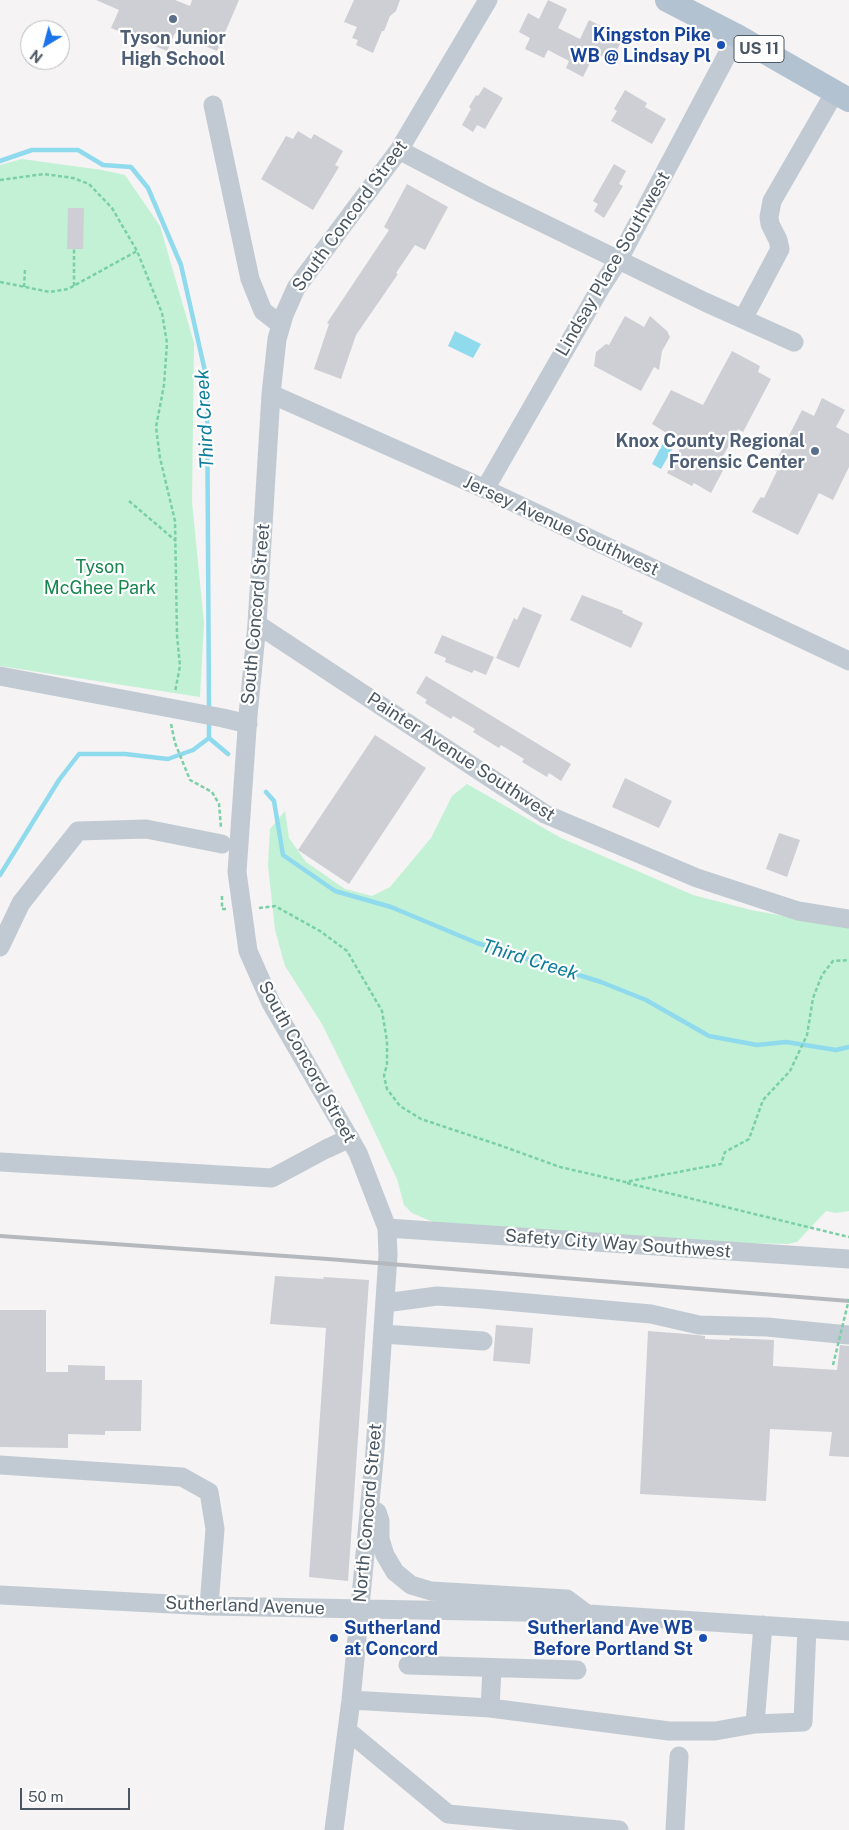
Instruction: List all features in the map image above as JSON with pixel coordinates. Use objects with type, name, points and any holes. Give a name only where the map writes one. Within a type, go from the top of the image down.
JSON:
[{"type":"main road","name":"US 11","points":[[667,0],[737,36],[842,96]]},
{"type":"street","name":"South Concord Street","points":[[388,1255],[387,1228],[358,1153],[271,1003],[248,951],[242,909],[237,872],[257,624],[271,394],[277,339],[296,288],[399,150],[488,0]]},
{"type":"street","name":"Lindsay Place Southwest","points":[[485,490],[600,287],[619,259],[737,36]]},
{"type":"street","points":[[743,319],[780,249],[770,224],[769,209],[772,201],[842,96]]},
{"type":"street","points":[[214,105],[250,279],[263,312],[281,325]]},
{"type":"street","points":[[399,150],[484,194],[794,342]]},
{"type":"street","name":"Jersey Avenue Southwest","points":[[271,394],[485,490],[849,661]]},
{"type":"street","name":"Painter Avenue Southwest","points":[[257,624],[544,814],[697,878],[798,911],[849,919]]},
{"type":"street","points":[[0,676],[248,724]]},
{"type":"street","points":[[0,947],[20,903],[78,831],[146,829],[222,844]]},
{"type":"street","points":[[0,1162],[272,1178],[350,1138]]},
{"type":"street","name":"Safety City Way Southwest","points":[[387,1228],[849,1259]]},
{"type":"street","name":"North Concord Street","points":[[334,1830],[348,1731],[360,1609],[388,1255]]},
{"type":"street","points":[[385,1303],[437,1296],[483,1299],[651,1314],[699,1325],[767,1327],[849,1335]]},
{"type":"street","points":[[383,1334],[483,1341]]},
{"type":"street","points":[[0,1465],[182,1476],[209,1492],[215,1529],[209,1606]]},
{"type":"street","points":[[370,1497],[380,1521],[380,1539],[385,1555],[395,1572],[411,1585],[431,1591],[567,1599],[586,1614]]},
{"type":"street","name":"Sutherland Avenue","points":[[0,1595],[209,1606],[586,1614],[849,1631]]},
{"type":"street","points":[[755,1724],[763,1625]]},
{"type":"street","points":[[351,1700],[490,1708],[669,1732],[715,1731],[755,1724],[803,1722],[807,1628]]},
{"type":"street","points":[[408,1665],[578,1670]]},
{"type":"street","points":[[490,1708],[492,1668]]},
{"type":"street","points":[[469,1707],[480,1702],[491,1689]]},
{"type":"street","points":[[348,1731],[448,1814],[619,1830]]},
{"type":"street","points":[[675,1830],[679,1756]]},
{"type":"path","points":[[0,180],[44,174],[73,178],[89,184],[112,208],[137,250],[162,313],[167,343],[164,385],[156,427],[160,458],[175,521],[177,634],[180,666],[170,727],[190,780],[212,792],[219,804],[222,844]]},
{"type":"path","points":[[74,249],[74,286]]},
{"type":"path","points":[[0,282],[50,292],[68,289],[137,250]]},
{"type":"path","points":[[24,287],[25,270]]},
{"type":"path","points":[[129,501],[176,541]]},
{"type":"path","points":[[222,890],[222,909],[275,906],[320,931],[347,951],[382,1011],[387,1041],[384,1076],[387,1090],[400,1106],[421,1119],[499,1144],[560,1167],[849,1237]]},
{"type":"path","points":[[625,1182],[721,1164],[725,1152],[749,1139],[763,1100],[790,1071],[807,1035],[813,998],[822,975],[833,961],[849,960]]},
{"type":"path","points":[[833,1364],[849,1299]]},
{"type":"green space","name":"Tyson McGhee Park","points":[[22,159],[125,175],[160,226],[194,343],[192,502],[204,623],[200,697],[0,666],[0,165]]},
{"type":"green space","points":[[467,784],[561,838],[693,895],[751,910],[849,928],[849,1211],[836,1213],[826,1211],[797,1242],[787,1244],[709,1242],[433,1222],[412,1213],[404,1205],[397,1179],[322,1024],[285,966],[275,930],[268,865],[270,829],[285,811],[289,838],[306,862],[345,889],[372,896],[390,887],[431,838],[452,796]]},
{"type":"water","points":[[455,331],[481,344],[473,358],[448,346]]},
{"type":"water","points":[[664,441],[674,446],[661,469],[652,464]]},
{"type":"building","name":"Tyson Junior High School","points":[[96,0],[175,0],[190,6],[192,0],[239,0],[217,51],[175,33],[167,51],[111,28],[119,10]]},
{"type":"building","points":[[354,0],[400,0],[396,11],[390,16],[384,31],[382,31],[373,53],[356,45],[358,40],[352,38],[357,27],[344,22]]},
{"type":"building","points":[[548,0],[567,9],[558,28],[580,39],[589,20],[607,29],[603,36],[620,44],[611,61],[595,53],[583,77],[566,68],[569,61],[548,50],[544,58],[525,49],[530,38],[519,32],[528,13],[539,19]]},
{"type":"building","points":[[484,87],[503,98],[485,129],[477,125],[473,132],[462,125],[471,109],[469,107],[476,95],[478,96]]},
{"type":"building","points":[[625,90],[647,103],[645,107],[666,119],[652,144],[611,121],[617,111],[614,109]]},
{"type":"building","points":[[298,131],[311,139],[314,134],[343,151],[335,165],[339,167],[313,210],[261,179],[286,136],[293,139]]},
{"type":"building","points":[[614,164],[626,171],[619,184],[623,186],[604,218],[594,211],[598,204],[593,201]]},
{"type":"building","points":[[407,184],[448,207],[425,250],[415,245],[396,273],[398,274],[356,335],[341,379],[314,369],[329,324],[327,323],[389,230],[384,227]]},
{"type":"building","points":[[68,208],[84,208],[83,249],[67,249]]},
{"type":"building","points":[[625,316],[644,327],[650,316],[667,331],[670,337],[662,351],[659,370],[654,367],[641,391],[594,366],[596,352],[606,344],[609,345]]},
{"type":"building","points":[[732,351],[760,366],[758,372],[771,379],[743,432],[738,429],[722,458],[728,461],[711,493],[694,483],[692,486],[667,473],[683,443],[652,424],[671,390],[703,405]]},
{"type":"building","name":"Knox County Regional Forensic Center","points":[[822,398],[845,410],[836,427],[849,434],[849,467],[833,500],[819,493],[798,535],[752,512],[761,497],[764,498],[777,471],[772,469],[802,410],[814,416]]},
{"type":"building","points":[[582,595],[623,611],[622,613],[643,623],[631,648],[570,620]]},
{"type":"building","points":[[523,607],[542,615],[519,668],[496,658],[514,618],[517,620]]},
{"type":"building","points":[[442,635],[494,657],[486,675],[474,670],[472,673],[445,662],[446,658],[434,653]]},
{"type":"building","points":[[426,676],[571,764],[561,781],[549,773],[547,777],[522,762],[524,759],[501,745],[499,748],[473,732],[475,729],[453,716],[451,719],[425,703],[427,700],[416,693]]},
{"type":"building","points":[[375,735],[426,768],[349,884],[298,850]]},
{"type":"building","points":[[625,778],[672,801],[659,828],[612,807]]},
{"type":"building","points":[[779,833],[800,840],[787,877],[766,869]]},
{"type":"building","points":[[275,1276],[369,1280],[348,1581],[309,1577],[326,1328],[270,1324]]},
{"type":"building","points":[[0,1310],[46,1310],[46,1372],[68,1372],[68,1365],[105,1366],[105,1380],[142,1380],[141,1431],[105,1431],[105,1435],[68,1434],[68,1448],[0,1447]]},
{"type":"building","points":[[496,1325],[533,1328],[530,1364],[493,1361]]},
{"type":"building","points":[[648,1331],[705,1336],[705,1339],[774,1340],[773,1366],[837,1370],[840,1345],[849,1346],[849,1457],[829,1456],[832,1432],[770,1429],[766,1501],[640,1494]]},
{"type":"waterway","name":"Third Creek","points":[[0,161],[32,150],[78,150],[103,165],[131,167],[148,188],[181,265],[207,380],[209,711]]},
{"type":"waterway","name":"Third Creek","points":[[209,719],[209,738],[228,754]]},
{"type":"waterway","points":[[0,875],[59,780],[79,754],[125,754],[168,759],[193,750],[209,738]]},
{"type":"waterway","name":"Third Creek","points":[[266,792],[274,801],[283,855],[335,891],[391,907],[477,943],[601,982],[646,1000],[709,1036],[757,1045],[786,1042],[836,1050],[849,1047]]},
{"type":"railway","points":[[0,1236],[328,1259],[849,1301]]},
{"type":"place","name":"Tyson Junior High School","points":[[173,19]]},
{"type":"place","name":"Kingston Pike WB @ Lindsay Pl","points":[[721,45]]},
{"type":"place","name":"Knox County Regional Forensic Center","points":[[815,451]]},
{"type":"place","name":"Sutherland at Concord","points":[[334,1638]]},
{"type":"place","name":"Sutherland Ave WB Before Portland St","points":[[703,1638]]}]
